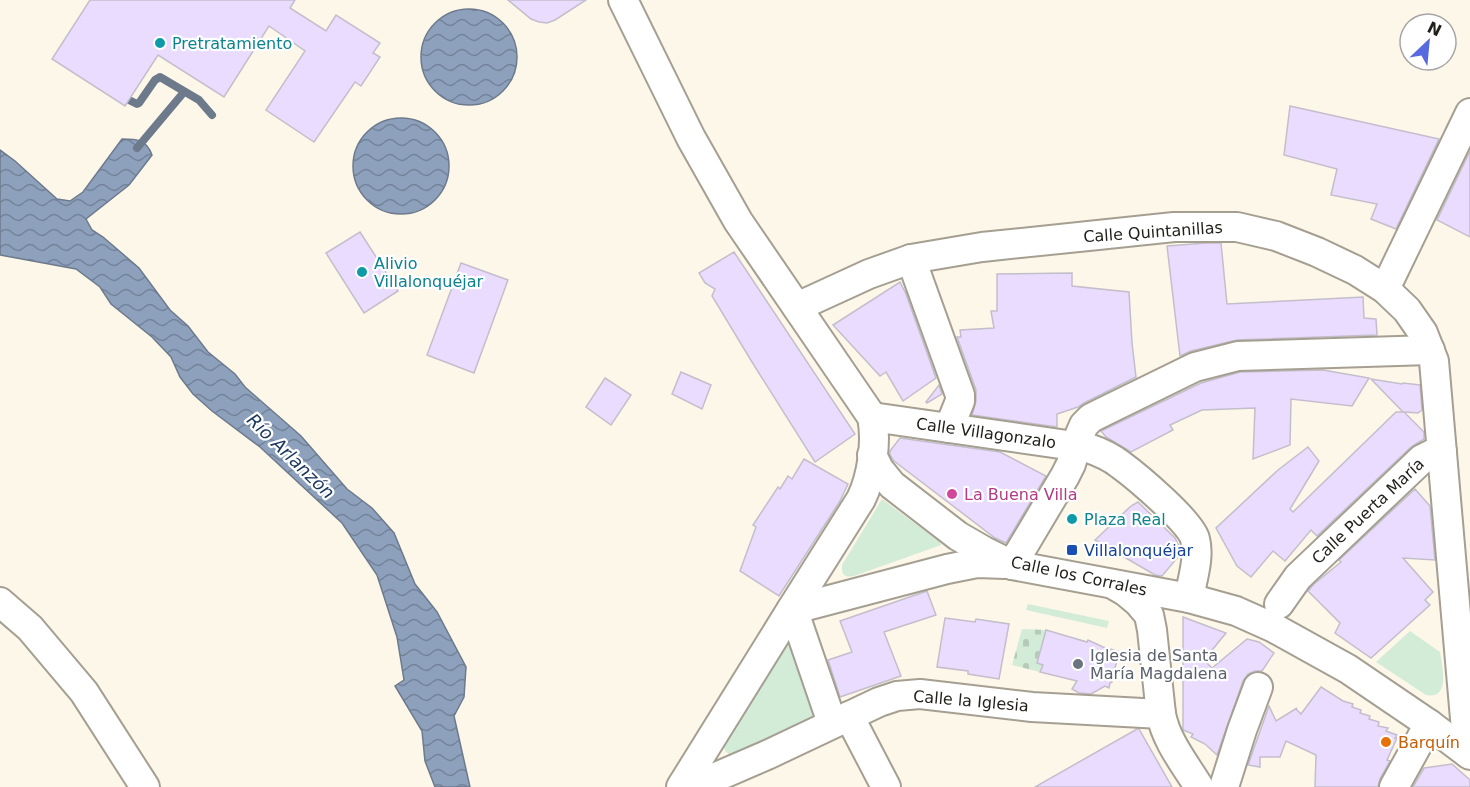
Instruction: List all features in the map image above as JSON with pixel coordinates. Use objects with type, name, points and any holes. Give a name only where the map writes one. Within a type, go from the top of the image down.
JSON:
[{"type":"street","points":[[623,0],[691,138],[738,220],[872,417],[874,426],[872,455],[878,481],[861,499],[681,787]]},
{"type":"street","points":[[1384,289],[1470,113]]},
{"type":"street","name":"Calle Quintanillas","points":[[797,307],[869,274],[911,259],[982,247],[1174,227],[1237,227],[1276,236],[1355,270],[1384,289],[1407,310],[1423,333],[1434,361],[1469,754]]},
{"type":"street","points":[[911,259],[960,395],[950,428]]},
{"type":"street","name":"Calle Villagonzalo","points":[[872,417],[1076,446],[1084,425],[1090,418],[1202,365],[1238,356],[1430,350]]},
{"type":"street","points":[[792,609],[977,563],[1012,565],[1065,476],[1076,446],[1101,452],[1120,464],[1177,514],[1193,532],[1197,552],[1178,596],[1158,598],[1149,615]]},
{"type":"street","name":"Calle Puerta María","points":[[1279,604],[1298,577],[1422,459],[1442,452]]},
{"type":"street","name":"Calle los Corrales","points":[[878,481],[892,485],[958,536],[1012,565],[1178,596],[1236,611],[1274,628],[1348,669],[1469,754]]},
{"type":"street","points":[[947,569],[959,549],[958,536]]},
{"type":"street","points":[[821,562],[823,578],[832,587],[846,595]]},
{"type":"street","points":[[1112,584],[1138,602],[1149,615],[1161,714],[1168,736],[1220,787],[1258,687]]},
{"type":"street","points":[[0,602],[30,628],[84,692],[145,787]]},
{"type":"street","points":[[792,609],[841,720],[886,787]]},
{"type":"street","name":"Calle la Iglesia","points":[[693,787],[879,702],[897,696],[920,694],[1032,707],[1161,714]]},
{"type":"street","points":[[1394,787],[1429,724]]},
{"type":"street","points":[[710,741],[710,754],[714,763],[722,768],[734,770]]},
{"type":"green space","points":[[882,499],[941,545],[854,576],[846,576],[843,574],[842,565]]},
{"type":"green space","points":[[1028,604],[1109,621],[1107,628],[1026,610]]},
{"type":"green space","points":[[1022,629],[1046,630],[1037,662],[1043,665],[1040,672],[1012,665]]},
{"type":"green space","points":[[790,631],[822,717],[732,756],[723,746]]},
{"type":"green space","points":[[1410,631],[1440,652],[1443,681],[1439,692],[1434,695],[1426,695],[1376,662]]},
{"type":"water","points":[[469,9],[487,12],[503,23],[514,39],[517,57],[514,75],[503,91],[487,102],[469,105],[451,102],[435,91],[424,75],[421,57],[424,39],[435,23],[451,12]]},
{"type":"water","points":[[401,118],[420,121],[435,132],[446,147],[449,166],[446,185],[435,200],[420,211],[401,214],[382,211],[367,200],[356,185],[353,166],[356,147],[367,132],[382,121]]},
{"type":"water","name":"Río Arlanzón","points":[[122,139],[144,143],[152,155],[129,185],[86,219],[92,230],[139,268],[170,310],[188,326],[208,352],[301,436],[347,489],[372,508],[394,533],[415,584],[437,612],[466,667],[464,697],[454,716],[470,787],[435,787],[425,761],[422,731],[395,686],[404,680],[397,637],[377,575],[342,523],[260,447],[193,394],[180,377],[171,357],[152,337],[111,304],[100,287],[76,269],[0,255],[0,150],[57,199],[70,201],[83,192]]},
{"type":"building","name":"Pretratamiento","points":[[90,0],[295,0],[290,8],[326,31],[336,15],[380,43],[373,53],[380,57],[361,86],[355,82],[314,142],[266,110],[305,51],[269,26],[224,97],[158,55],[125,106],[52,59]]},
{"type":"building","points":[[508,0],[586,0],[547,23],[531,19]]},
{"type":"building","points":[[1290,106],[1439,139],[1396,229],[1371,219],[1377,204],[1331,195],[1337,169],[1284,155]]},
{"type":"building","points":[[1470,151],[1470,237],[1437,220]]},
{"type":"building","name":"Alivio Villalonquéjar","points":[[360,232],[398,291],[364,313],[326,253]]},
{"type":"building","points":[[1221,243],[1227,304],[1363,297],[1364,318],[1376,319],[1377,335],[1237,340],[1191,351],[1180,356],[1167,246]]},
{"type":"building","points":[[734,252],[855,434],[815,462],[712,296],[715,289],[705,283],[699,273]]},
{"type":"building","points":[[461,263],[508,280],[474,373],[427,355]]},
{"type":"building","points":[[1072,273],[1072,286],[1129,292],[1136,377],[1078,407],[1057,414],[1057,427],[972,415],[976,390],[957,337],[961,337],[960,330],[994,328],[991,311],[997,311],[997,274]]},
{"type":"building","points":[[900,282],[936,378],[903,401],[886,372],[880,376],[833,325]]},
{"type":"building","points":[[1323,370],[1369,378],[1352,406],[1291,399],[1290,445],[1253,459],[1255,408],[1202,410],[1170,425],[1173,430],[1131,452],[1106,437],[1101,431],[1201,383],[1240,372]]},
{"type":"building","points":[[681,372],[711,385],[702,409],[672,394]]},
{"type":"building","points":[[605,378],[631,395],[611,425],[586,407]]},
{"type":"building","points":[[1371,379],[1420,385],[1422,410],[1418,413],[1404,412],[1424,432],[1424,439],[1411,447],[1317,536],[1311,530],[1285,561],[1273,551],[1251,577],[1237,566],[1216,528],[1278,470],[1308,447],[1319,461],[1290,509],[1293,512],[1396,412],[1403,412]]},
{"type":"building","points":[[939,385],[942,394],[927,403],[926,402]]},
{"type":"building","points":[[900,438],[1000,452],[1046,476],[1006,543],[995,538],[894,461],[890,451]]},
{"type":"building","points":[[804,459],[848,484],[840,501],[779,596],[740,571],[756,527],[753,525],[778,487],[780,489],[788,476],[792,479]]},
{"type":"building","points":[[1415,489],[1430,506],[1435,560],[1403,558],[1433,592],[1425,600],[1430,605],[1371,658],[1335,633],[1340,623],[1308,591]]},
{"type":"building","points":[[1138,502],[1175,538],[1180,548],[1178,557],[1162,576],[1155,575],[1095,540]]},
{"type":"building","points":[[927,591],[936,615],[884,632],[901,676],[840,697],[828,660],[852,652],[840,621]]},
{"type":"building","points":[[1183,617],[1226,633],[1204,660],[1212,668],[1247,639],[1259,642],[1274,653],[1262,671],[1248,674],[1243,681],[1217,755],[1205,744],[1191,737],[1193,734],[1183,730]]},
{"type":"building","points":[[945,618],[975,622],[976,619],[1009,624],[999,679],[968,674],[968,671],[937,667]]},
{"type":"building","name":"Iglesia de Santa María Magdalena","points":[[1046,630],[1087,642],[1088,640],[1120,652],[1109,688],[1105,686],[1091,694],[1079,693],[1072,689],[1077,681],[1040,672],[1043,665],[1037,663]]},
{"type":"building","points":[[1321,687],[1343,701],[1353,704],[1352,707],[1361,710],[1360,713],[1379,722],[1378,726],[1388,728],[1386,731],[1397,735],[1387,760],[1390,761],[1378,787],[1315,787],[1316,755],[1286,741],[1280,757],[1260,757],[1260,767],[1248,765],[1269,706],[1276,721],[1297,708],[1301,714]]},
{"type":"building","points":[[1137,729],[1172,787],[1035,787]]},
{"type":"building","points":[[1452,764],[1470,780],[1470,787],[1413,787],[1424,768]]},
{"type":"waterway","points":[[129,100],[139,103],[155,80],[160,77],[199,100],[212,115]]},
{"type":"waterway","points":[[137,148],[184,92]]},
{"type":"place","name":"Pretratamiento","points":[[160,43]]},
{"type":"place","name":"Alivio Villalonquéjar","points":[[362,272]]},
{"type":"place","name":"La Buena Villa","points":[[952,494]]},
{"type":"place","name":"Plaza Real","points":[[1072,519]]},
{"type":"place","name":"Villalonquéjar","points":[[1072,550]]},
{"type":"place","name":"Iglesia de Santa María Magdalena","points":[[1078,664]]},
{"type":"place","name":"Barquín","points":[[1386,742]]}]
